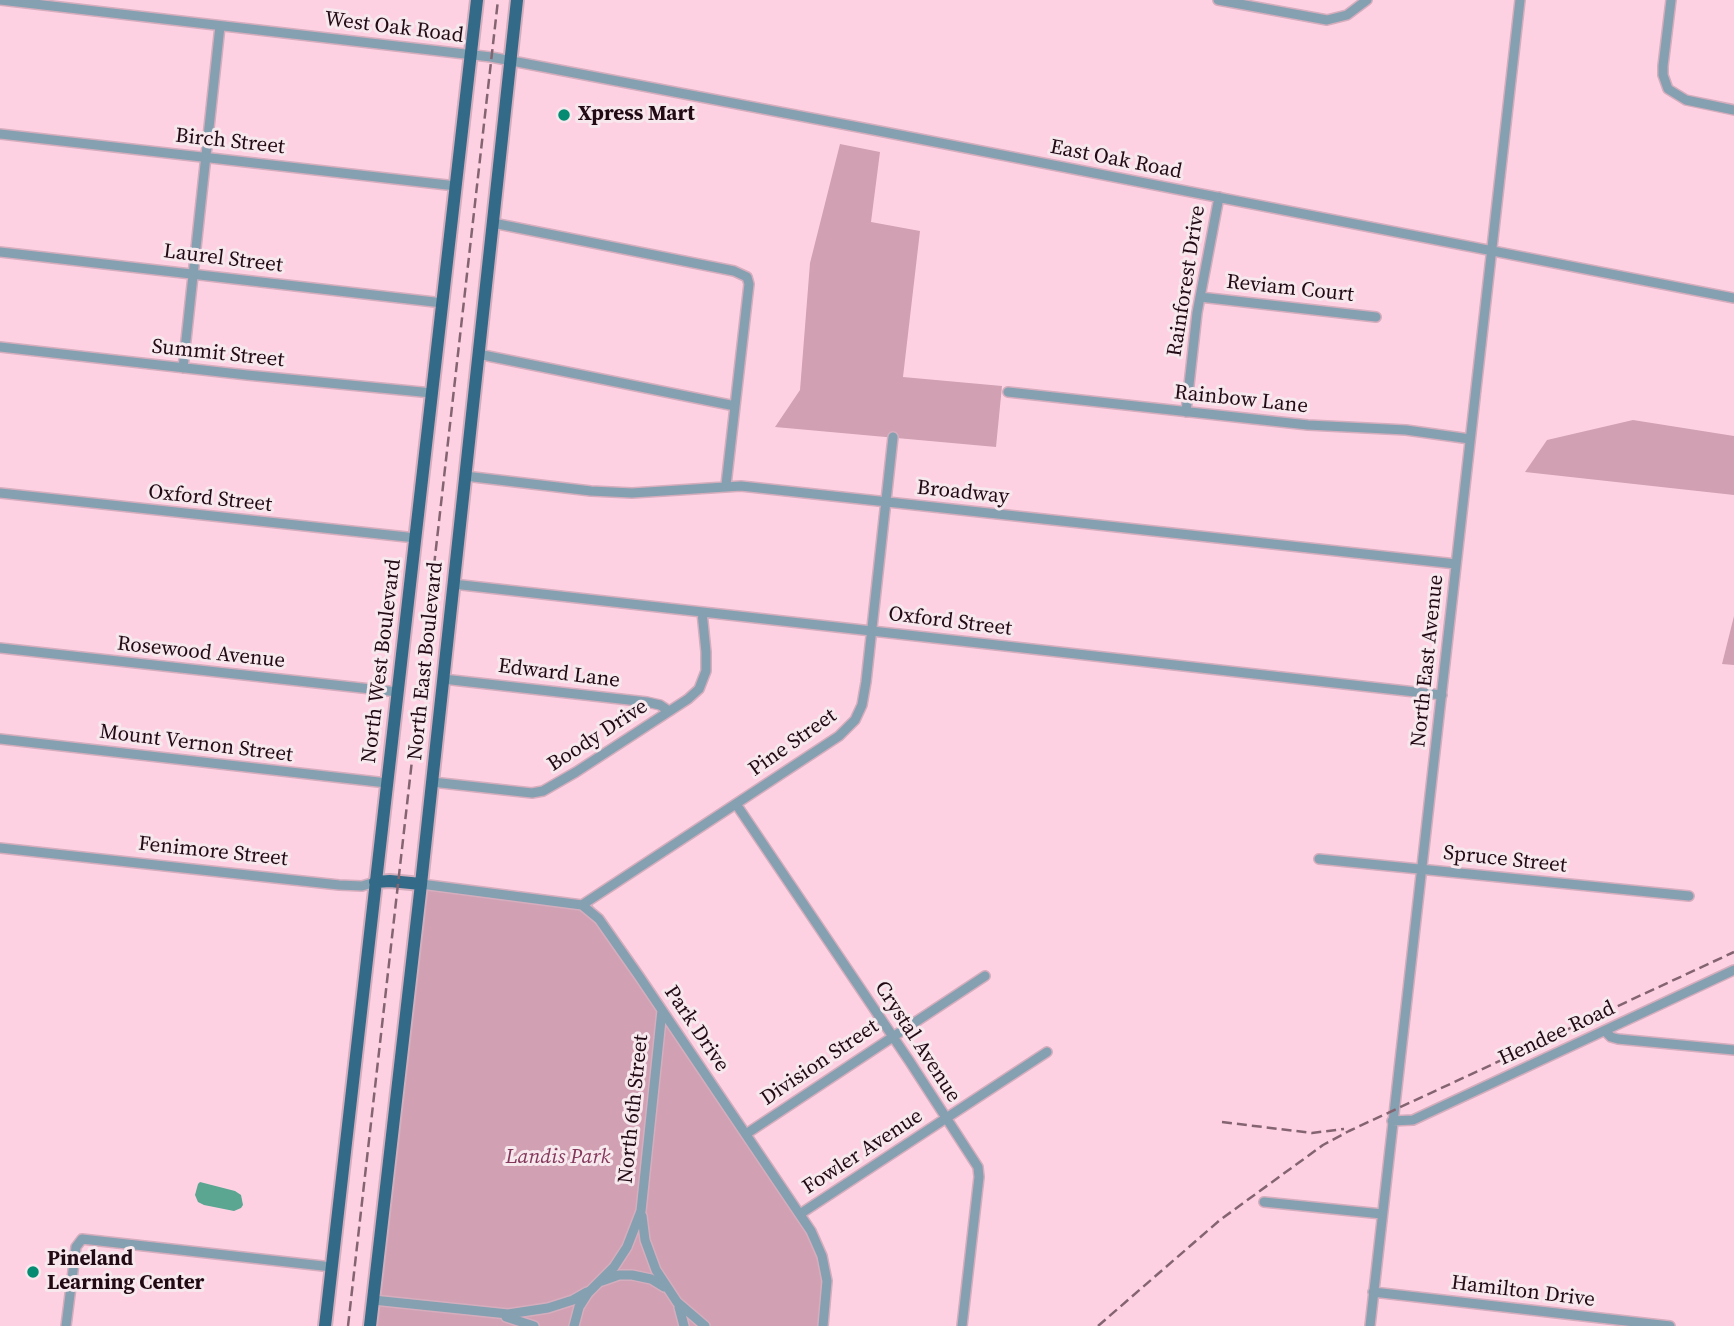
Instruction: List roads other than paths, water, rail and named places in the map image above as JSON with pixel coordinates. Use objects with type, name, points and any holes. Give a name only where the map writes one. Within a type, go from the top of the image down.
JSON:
[{"type":"main road","name":"North West Boulevard","points":[[325,1326],[477,0]]},
{"type":"main road","name":"North East Boulevard","points":[[370,1326],[517,0]]},
{"type":"main road","name":"Fenimore Street","points":[[375,882],[421,884]]},
{"type":"street","name":"West Oak Road","points":[[0,0],[491,57]]},
{"type":"street","points":[[1218,0],[1327,20],[1347,15],[1367,0]]},
{"type":"street","name":"North East Avenue","points":[[1370,1326],[1520,0]]},
{"type":"street","points":[[1671,0],[1663,66],[1668,89],[1686,100],[1734,110]]},
{"type":"street","points":[[183,368],[220,26]]},
{"type":"street","name":"East Oak Road","points":[[491,57],[1734,298]]},
{"type":"street","name":"Birch Street","points":[[0,134],[456,186]]},
{"type":"street","name":"Rainforest Drive","points":[[1186,412],[1200,297],[1219,197]]},
{"type":"street","points":[[493,223],[742,273],[747,277],[749,285],[726,485]]},
{"type":"street","name":"Laurel Street","points":[[0,252],[443,303]]},
{"type":"street","name":"Reviam Court","points":[[1200,297],[1376,317]]},
{"type":"street","name":"Summit Street","points":[[0,347],[432,393]]},
{"type":"street","points":[[478,354],[736,406]]},
{"type":"street","name":"Rainbow Lane","points":[[1008,392],[1308,425],[1406,430],[1470,439]]},
{"type":"street","name":"Pine Street","points":[[582,905],[839,736],[859,713],[864,698],[893,437]]},
{"type":"street","name":"Broadway","points":[[465,476],[632,493],[726,485],[1457,564]]},
{"type":"street","name":"Oxford Street","points":[[0,493],[416,538]]},
{"type":"street","name":"Oxford Street","points":[[453,584],[1442,695]]},
{"type":"street","name":"Boody Drive","points":[[432,782],[525,793],[543,792],[695,694],[704,677],[706,652],[702,612]]},
{"type":"street","name":"Rosewood Avenue","points":[[0,648],[398,692]]},
{"type":"street","name":"Edward Lane","points":[[443,679],[647,702],[660,705],[669,711]]},
{"type":"street","name":"Mount Vernon Street","points":[[0,739],[387,783]]},
{"type":"street","name":"Crystal Avenue","points":[[736,804],[978,1167],[962,1326]]},
{"type":"street","name":"Fenimore Street","points":[[0,848],[340,885],[362,886],[375,882]]},
{"type":"street","name":"Spruce Street","points":[[1319,859],[1689,897]]},
{"type":"street","points":[[421,884],[582,905]]},
{"type":"street","name":"Park Drive","points":[[582,905],[610,932],[800,1214],[819,1247],[827,1290],[823,1326]]},
{"type":"street","name":"Hendee Road","points":[[1392,1121],[1413,1120],[1734,970]]},
{"type":"street","name":"Division Street","points":[[746,1134],[985,975]]},
{"type":"street","name":"North 6th Street","points":[[574,1326],[579,1307],[592,1288],[621,1257],[637,1226],[641,1211],[662,1010]]},
{"type":"street","points":[[1605,1031],[1618,1040],[1734,1050]]},
{"type":"street","name":"Fowler Avenue","points":[[800,1214],[1047,1052]]},
{"type":"street","points":[[1264,1202],[1381,1214]]},
{"type":"street","name":"North 6th Street","points":[[641,1211],[645,1240],[652,1261],[676,1300],[684,1326]]},
{"type":"street","points":[[66,1326],[79,1240],[332,1267]]},
{"type":"street","points":[[373,1300],[495,1313],[521,1313],[573,1300],[612,1277],[637,1275],[656,1282],[705,1326]]},
{"type":"street","name":"Hamilton Drive","points":[[1373,1292],[1670,1326]]},
{"type":"street","points":[[495,1313],[534,1326]]},
{"type":"railway","points":[[348,1326],[498,0]]},
{"type":"railway","points":[[1098,1326],[1220,1220],[1323,1145],[1734,952]]},
{"type":"railway","points":[[1222,1122],[1312,1133],[1344,1129]]},
{"type":"place","name":"Xpress Mart","points":[[564,115]]},
{"type":"place","name":"Pineland Learning Center","points":[[33,1272]]},
{"type":"park label","name":"Landis Park","points":[[558,1158]]}]
